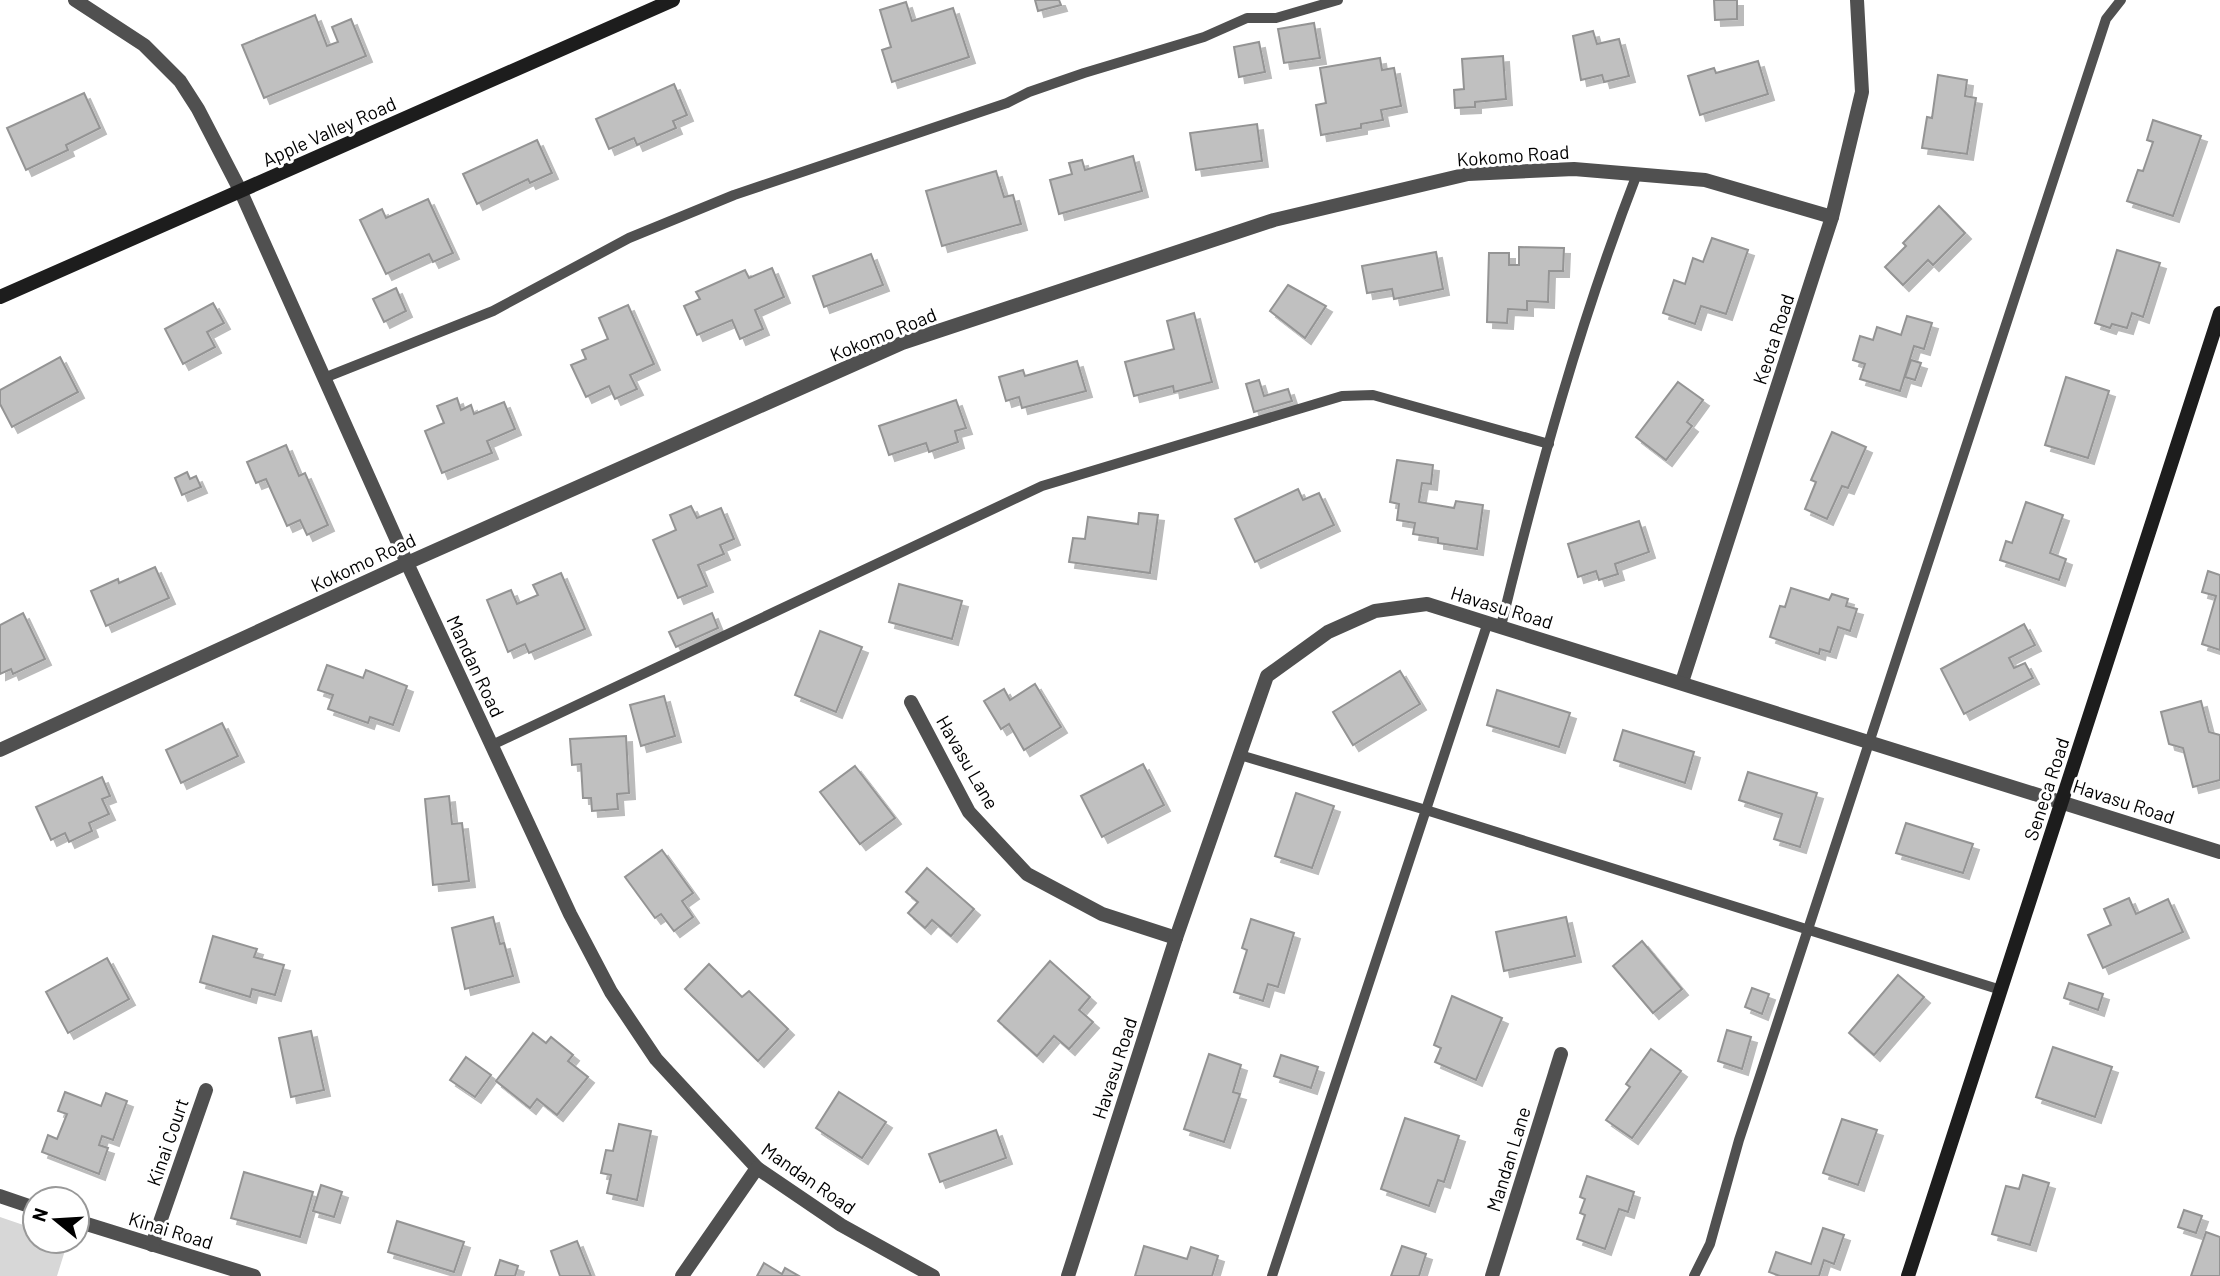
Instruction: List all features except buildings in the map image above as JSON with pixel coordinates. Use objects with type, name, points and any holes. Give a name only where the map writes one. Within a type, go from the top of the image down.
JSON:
[{"type":"street","name":"Apple Valley Road","points":[[0,297],[673,0]]},
{"type":"street","name":"Keota Road","points":[[1682,682],[1832,217],[1862,92],[1857,0]]},
{"type":"street","name":"Mandan Road","points":[[77,1],[145,45],[180,80],[241,192],[407,563],[570,914],[611,992],[656,1059],[757,1168],[841,1225],[933,1276]]},
{"type":"street","name":"Kokomo Road","points":[[0,750],[407,563],[902,343],[1274,220],[1468,174],[1574,169],[1705,180],[1832,217]]},
{"type":"street","name":"Seneca Road","points":[[1908,1276],[2220,313]]},
{"type":"street","name":"Havasu Road","points":[[1068,1276],[1176,938],[1267,676],[1328,632],[1375,611],[1427,604],[2220,852]]},
{"type":"street","name":"Havasu Lane","points":[[911,702],[969,812],[1027,874],[1102,914],[1176,938]]},
{"type":"street","name":"Mandan Lane","points":[[1492,1276],[1562,1054]]},
{"type":"street","name":"Kinai Court","points":[[152,1245],[206,1090]]},
{"type":"street","points":[[682,1276],[757,1168]]},
{"type":"street","points":[[0,1196],[21,1203]]},
{"type":"street","name":"Kinai Road","points":[[91,1225],[254,1276]]},
{"type":"lane","points":[[324,378],[493,311],[629,238],[734,195],[1007,103],[1029,92],[1084,73],[1204,37],[1247,18],[1289,15],[1338,0]]},
{"type":"lane","points":[[1694,1276],[1710,1244],[1739,1140],[2106,19],[2121,0]]},
{"type":"lane","points":[[1272,1276],[1426,810],[1494,624],[1609,246],[1637,174]]},
{"type":"lane","points":[[492,745],[1042,486],[1342,396],[1373,395],[1549,444]]},
{"type":"lane","points":[[1240,755],[1426,810],[2001,990]]},
{"type":"shaded area","points":[[0,1217],[21,1224],[21,1255],[64,1255],[57,1276],[0,1276]]}]
